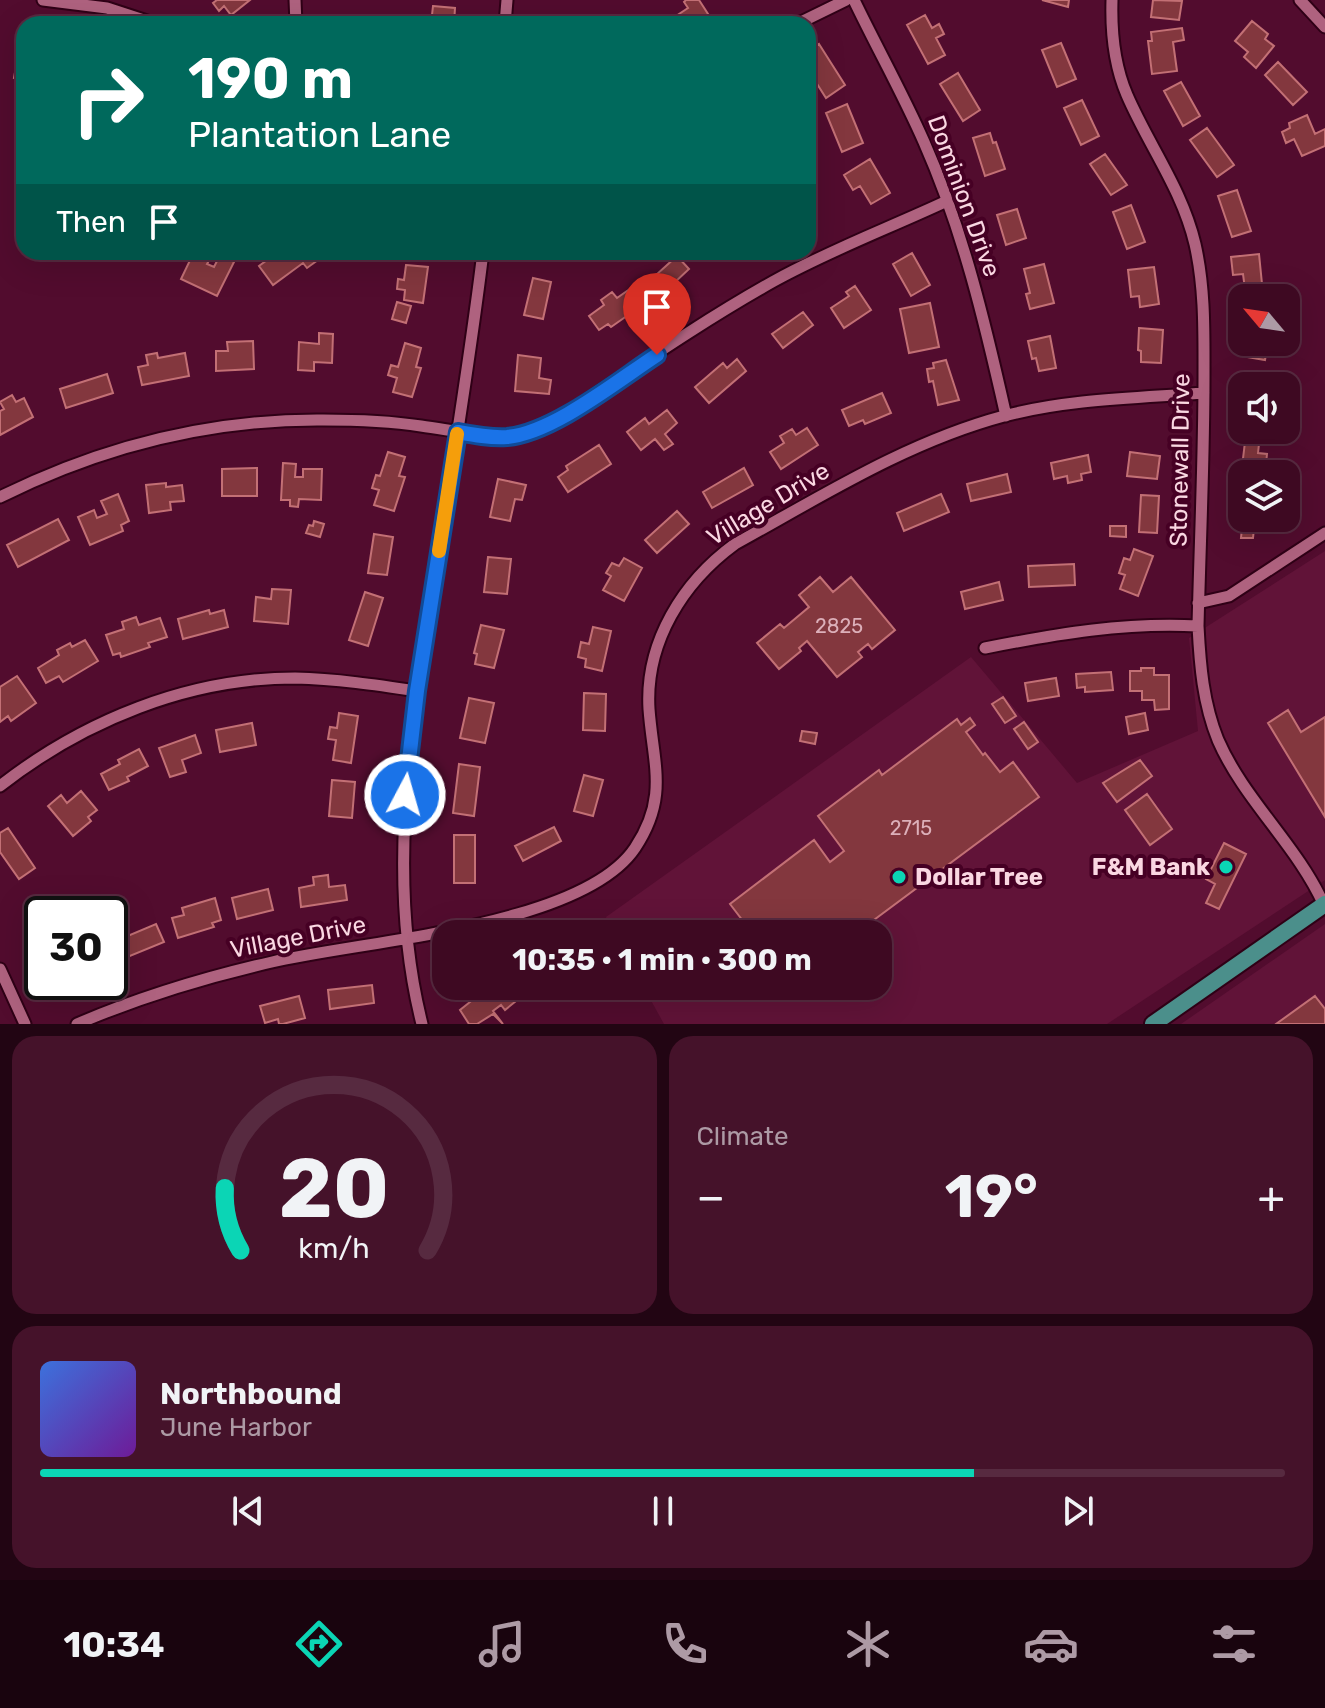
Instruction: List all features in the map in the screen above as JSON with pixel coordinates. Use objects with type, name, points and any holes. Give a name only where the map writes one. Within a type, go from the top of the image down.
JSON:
[{"type":"main road","points":[[1153,1024],[1324,905]]},
{"type":"street","points":[[43,0],[107,8],[132,16]]},
{"type":"street","points":[[813,16],[846,0]]},
{"type":"street","name":"Dominion Drive","points":[[854,0],[925,143],[947,201],[971,270],[1006,416]]},
{"type":"street","name":"Stonewall Drive","points":[[1112,0],[1113,44],[1127,95],[1170,176],[1194,242],[1203,306],[1198,626],[1209,716],[1219,743],[1236,773],[1302,864],[1324,905]]},
{"type":"street","points":[[1300,0],[1325,27]]},
{"type":"street","points":[[816,259],[947,201]]},
{"type":"street","points":[[422,1024],[407,939],[402,865],[403,818],[417,691],[482,260]]},
{"type":"street","points":[[0,497],[65,467],[165,436],[205,428],[263,421],[322,419],[380,421],[508,437],[545,427],[736,303],[814,260]]},
{"type":"street","name":"Village Drive","points":[[77,1024],[215,976],[344,948],[476,925],[540,906],[611,874],[633,851],[651,818],[657,779],[649,704],[655,659],[674,608],[701,572],[735,544],[882,463],[926,443],[1006,416],[1094,402],[1204,393]]},
{"type":"street","points":[[1198,603],[1219,600],[1239,591],[1325,533]]},
{"type":"street","points":[[985,648],[1096,628],[1156,624],[1198,626]]},
{"type":"street","points":[[0,786],[55,748],[109,719],[204,689],[294,678],[356,682],[417,691]]},
{"type":"street","points":[[0,969],[25,1024]]},
{"type":"shaded area","points":[[1325,551],[1325,880],[1107,1024],[664,1024],[651,1000],[892,1000],[892,920],[608,920],[606,917],[971,657],[1077,783],[1198,731],[1189,638]]},
{"type":"shaded area","points":[[1325,924],[1325,1024],[1181,1024]]},
{"type":"building","points":[[217,0],[250,0],[231,15],[224,6],[219,11],[213,3]]},
{"type":"building","points":[[699,0],[709,16],[676,16],[688,8],[684,2]]},
{"type":"building","points":[[1042,0],[1069,0],[1068,7]]},
{"type":"building","points":[[1153,0],[1182,1],[1179,20],[1151,17]]},
{"type":"building","points":[[433,6],[455,8],[454,16],[432,16]]},
{"type":"building","points":[[925,15],[932,28],[939,24],[944,34],[936,38],[945,55],[928,64],[907,25]]},
{"type":"building","points":[[1252,21],[1268,34],[1265,39],[1274,46],[1256,68],[1244,57],[1248,52],[1235,41]]},
{"type":"building","points":[[1182,28],[1184,40],[1173,42],[1177,71],[1152,74],[1148,41],[1152,41],[1151,32]]},
{"type":"building","points":[[1061,43],[1076,79],[1057,87],[1042,50]]},
{"type":"building","points":[[819,44],[845,85],[826,98],[816,82],[816,46]]},
{"type":"building","points":[[1278,62],[1307,92],[1293,105],[1265,75]]},
{"type":"building","points":[[958,73],[980,110],[963,121],[940,84]]},
{"type":"building","points":[[1181,82],[1200,116],[1183,126],[1164,91]]},
{"type":"building","points":[[1082,100],[1099,136],[1081,145],[1064,108]]},
{"type":"building","points":[[847,104],[863,143],[842,152],[826,113]]},
{"type":"building","points":[[1307,115],[1315,134],[1325,129],[1325,146],[1302,156],[1294,139],[1286,143],[1282,132],[1290,128],[1289,123]]},
{"type":"building","points":[[1207,128],[1234,165],[1217,177],[1190,140]]},
{"type":"building","points":[[990,133],[1005,169],[985,176],[973,138]]},
{"type":"building","points":[[1105,154],[1127,185],[1111,195],[1090,164]]},
{"type":"building","points":[[870,159],[890,193],[871,204],[860,186],[853,190],[844,175]]},
{"type":"building","points":[[1237,190],[1251,231],[1232,237],[1218,196]]},
{"type":"building","points":[[1131,205],[1145,242],[1127,249],[1113,212]]},
{"type":"building","points":[[1017,209],[1026,238],[1006,245],[997,215]]},
{"type":"building","points":[[912,253],[930,285],[911,296],[893,264]]},
{"type":"building","points":[[1259,254],[1262,284],[1244,284],[1243,274],[1233,275],[1231,257]]},
{"type":"building","points":[[190,260],[209,260],[207,264],[214,267],[218,260],[234,262],[217,296],[181,279]]},
{"type":"building","points":[[267,260],[318,260],[307,268],[303,263],[273,285],[259,266]]},
{"type":"building","points":[[673,260],[681,260],[689,269],[657,299],[645,285]]},
{"type":"building","points":[[1044,264],[1054,303],[1030,309],[1024,269]]},
{"type":"building","points":[[406,265],[428,267],[423,303],[404,300],[405,290],[397,289],[398,279],[404,280]]},
{"type":"building","points":[[1154,267],[1159,304],[1140,307],[1139,296],[1131,297],[1128,270]]},
{"type":"building","points":[[533,278],[551,282],[543,319],[524,315]]},
{"type":"building","points":[[855,286],[871,310],[844,328],[831,308],[849,296],[846,292]]},
{"type":"building","points":[[630,289],[641,306],[611,327],[608,324],[599,330],[589,316],[604,305],[601,300],[612,292],[617,298]]},
{"type":"building","points":[[397,302],[411,306],[406,323],[392,319]]},
{"type":"building","points":[[930,303],[939,347],[909,353],[900,309]]},
{"type":"building","points":[[803,312],[813,325],[783,348],[772,334]]},
{"type":"building","points":[[1139,328],[1163,330],[1161,363],[1141,362]]},
{"type":"building","points":[[319,333],[333,334],[332,363],[314,362],[314,371],[298,370],[299,342],[319,344]]},
{"type":"building","points":[[1050,336],[1056,368],[1039,371],[1036,358],[1032,359],[1028,341]]},
{"type":"building","points":[[253,341],[254,369],[216,371],[216,351],[228,351],[227,342]]},
{"type":"building","points":[[405,343],[421,348],[416,367],[421,368],[412,397],[393,392],[397,378],[388,375],[391,365],[398,367]]},
{"type":"building","points":[[157,353],[158,358],[185,353],[189,376],[142,385],[138,367],[148,365],[146,355]]},
{"type":"building","points":[[518,355],[541,358],[539,378],[551,380],[549,394],[515,391]]},
{"type":"building","points":[[1241,356],[1266,356],[1265,360]]},
{"type":"building","points":[[737,359],[746,371],[709,403],[695,387],[723,363],[727,368]]},
{"type":"building","points":[[946,360],[959,400],[938,405],[927,369],[934,368],[933,363]]},
{"type":"building","points":[[107,374],[113,393],[66,408],[60,389]]},
{"type":"building","points":[[882,393],[891,413],[865,424],[863,420],[849,426],[842,410]]},
{"type":"building","points":[[12,395],[16,402],[24,398],[33,417],[0,435],[0,411],[4,409],[0,402]]},
{"type":"building","points":[[667,410],[677,423],[665,434],[673,444],[664,450],[655,439],[641,450],[627,432],[645,418],[649,424]]},
{"type":"building","points":[[807,428],[818,445],[781,469],[770,452],[784,443],[780,436],[792,429],[796,435]]},
{"type":"building","points":[[1245,444],[1259,444],[1258,453],[1267,454],[1266,460],[1243,460]]},
{"type":"building","points":[[599,445],[611,464],[568,492],[558,477],[568,470],[566,466]]},
{"type":"building","points":[[388,452],[405,457],[399,476],[405,477],[394,511],[374,505],[379,490],[372,488],[376,475],[380,476]]},
{"type":"building","points":[[1130,452],[1160,456],[1157,479],[1127,476]]},
{"type":"building","points":[[1088,455],[1091,472],[1081,474],[1082,480],[1068,483],[1067,476],[1054,479],[1051,463]]},
{"type":"building","points":[[283,463],[296,464],[295,477],[303,477],[303,469],[322,469],[321,500],[299,499],[298,507],[290,506],[290,500],[281,500]]},
{"type":"building","points":[[257,468],[257,496],[222,496],[222,469]]},
{"type":"building","points":[[744,468],[753,485],[712,508],[703,492]]},
{"type":"building","points":[[1007,474],[1011,492],[971,501],[967,484]]},
{"type":"building","points":[[498,479],[526,485],[522,500],[515,499],[510,521],[490,517]]},
{"type":"building","points":[[166,483],[166,487],[182,485],[184,501],[170,502],[171,510],[149,513],[146,485]]},
{"type":"building","points":[[118,494],[129,521],[121,525],[123,531],[90,545],[78,517],[94,510],[97,518],[107,514],[101,501]]},
{"type":"building","points":[[941,494],[949,512],[904,531],[897,513]]},
{"type":"building","points":[[1141,495],[1159,496],[1157,533],[1139,532]]},
{"type":"building","points":[[677,511],[689,524],[657,553],[645,540]]},
{"type":"building","points":[[58,519],[69,540],[18,567],[7,545]]},
{"type":"building","points":[[314,521],[324,524],[320,537],[306,533]]},
{"type":"building","points":[[1110,526],[1126,526],[1126,537],[1110,536]]},
{"type":"building","points":[[1242,532],[1254,532],[1253,538],[1241,538]]},
{"type":"building","points":[[374,534],[393,537],[387,575],[368,573]]},
{"type":"building","points":[[1134,549],[1153,556],[1138,596],[1120,589],[1125,575],[1119,573],[1124,558],[1130,560]]},
{"type":"building","points":[[488,557],[511,559],[507,594],[484,592]]},
{"type":"building","points":[[624,558],[642,568],[624,601],[603,590],[611,576],[606,573],[612,563],[619,566]]},
{"type":"building","points":[[1074,564],[1075,585],[1029,587],[1028,566]]},
{"type":"building","points":[[820,577],[833,592],[851,577],[895,630],[872,649],[868,644],[858,652],[862,657],[837,677],[807,641],[799,648],[801,651],[779,669],[757,643],[780,624],[784,628],[809,607],[799,595]]},
{"type":"building","points":[[999,582],[1003,600],[965,609],[961,592]]},
{"type":"building","points":[[272,589],[291,590],[288,624],[254,621],[256,597],[271,599]]},
{"type":"building","points":[[365,592],[383,598],[368,646],[349,640]]},
{"type":"building","points":[[209,610],[210,614],[224,610],[228,627],[183,639],[178,619]]},
{"type":"building","points":[[136,617],[139,625],[160,618],[167,637],[121,657],[120,653],[113,655],[106,635],[124,629],[122,622]]},
{"type":"building","points":[[481,625],[504,630],[494,668],[475,664],[477,654],[474,653]]},
{"type":"building","points":[[593,627],[611,631],[602,671],[585,667],[586,659],[578,657],[581,642],[589,644]]},
{"type":"building","points":[[85,640],[98,661],[63,682],[59,676],[46,683],[38,668],[59,655],[57,650]]},
{"type":"building","points":[[1141,668],[1154,668],[1154,675],[1169,675],[1169,709],[1155,710],[1154,700],[1142,700],[1142,691],[1130,691],[1130,671],[1141,671]]},
{"type":"building","points":[[1111,672],[1113,690],[1085,692],[1085,687],[1077,688],[1076,674]]},
{"type":"building","points":[[17,676],[36,703],[11,721],[8,716],[0,722],[0,687]]},
{"type":"building","points":[[1056,678],[1059,696],[1028,701],[1025,683]]},
{"type":"building","points":[[584,693],[606,694],[605,731],[583,730]]},
{"type":"building","points":[[1003,697],[1016,716],[1005,723],[992,704]]},
{"type":"building","points":[[469,698],[494,703],[485,743],[460,738]]},
{"type":"building","points":[[1288,710],[1301,732],[1325,717],[1325,817],[1268,723]]},
{"type":"building","points":[[339,713],[358,716],[351,763],[333,760],[336,740],[328,739],[330,727],[337,728]]},
{"type":"building","points":[[1145,713],[1148,730],[1129,734],[1126,717]]},
{"type":"building","points":[[970,718],[975,725],[966,732],[983,755],[985,753],[1000,772],[1013,762],[1039,797],[874,920],[742,920],[730,904],[814,840],[830,862],[844,851],[818,816],[879,770],[882,775],[957,719],[961,725]]},
{"type":"building","points":[[1024,722],[1038,742],[1028,749],[1014,729]]},
{"type":"building","points":[[252,723],[256,745],[220,752],[216,730]]},
{"type":"building","points":[[802,731],[817,733],[815,744],[800,741]]},
{"type":"building","points":[[195,735],[201,753],[182,760],[186,772],[170,777],[159,748]]},
{"type":"building","points":[[139,749],[148,766],[127,777],[129,781],[109,790],[101,774]]},
{"type":"building","points":[[1140,760],[1152,776],[1117,802],[1103,783]]},
{"type":"building","points":[[459,764],[480,767],[474,816],[453,813]]},
{"type":"building","points":[[584,775],[603,780],[593,816],[574,811]]},
{"type":"building","points":[[332,780],[355,782],[352,818],[329,816]]},
{"type":"building","points":[[81,791],[97,810],[88,817],[91,821],[73,836],[48,806],[61,795],[67,803]]},
{"type":"building","points":[[1147,794],[1172,829],[1150,845],[1125,810]]},
{"type":"building","points":[[554,827],[561,841],[523,861],[515,846]]},
{"type":"building","points":[[8,828],[35,868],[19,879],[0,852],[0,833]]},
{"type":"building","points":[[454,835],[475,835],[475,883],[454,883]]},
{"type":"building","name":"F&M Bank","points":[[1224,843],[1246,854],[1219,909],[1206,903],[1215,884],[1206,879]]},
{"type":"building","points":[[328,875],[329,887],[345,885],[347,900],[301,907],[299,888],[314,885],[313,877]]},
{"type":"building","points":[[268,889],[273,910],[237,919],[232,898]]},
{"type":"building","points":[[215,898],[221,920],[212,923],[214,927],[178,938],[172,918],[184,915],[182,908]]},
{"type":"building","points":[[156,924],[164,942],[128,957],[128,936]]},
{"type":"building","points":[[372,985],[374,1003],[330,1009],[328,990]]},
{"type":"building","points":[[299,996],[305,1018],[283,1024],[279,1024],[278,1019],[265,1023],[260,1006]]},
{"type":"building","points":[[1315,996],[1325,1009],[1325,1024],[1276,1024]]},
{"type":"building","points":[[472,1000],[517,1000],[505,1010],[501,1005],[493,1011],[503,1024],[493,1014],[477,1024],[469,1024],[460,1010]]},
{"type":"slow traffic","points":[[439,551],[457,434]]},
{"type":"place","name":"F&M Bank","points":[[1226,867]]},
{"type":"place","name":"Dollar Tree","points":[[899,877]]},
{"type":"route","points":[[405,795],[417,691],[458,432],[508,437],[545,427],[657,355]]}]
